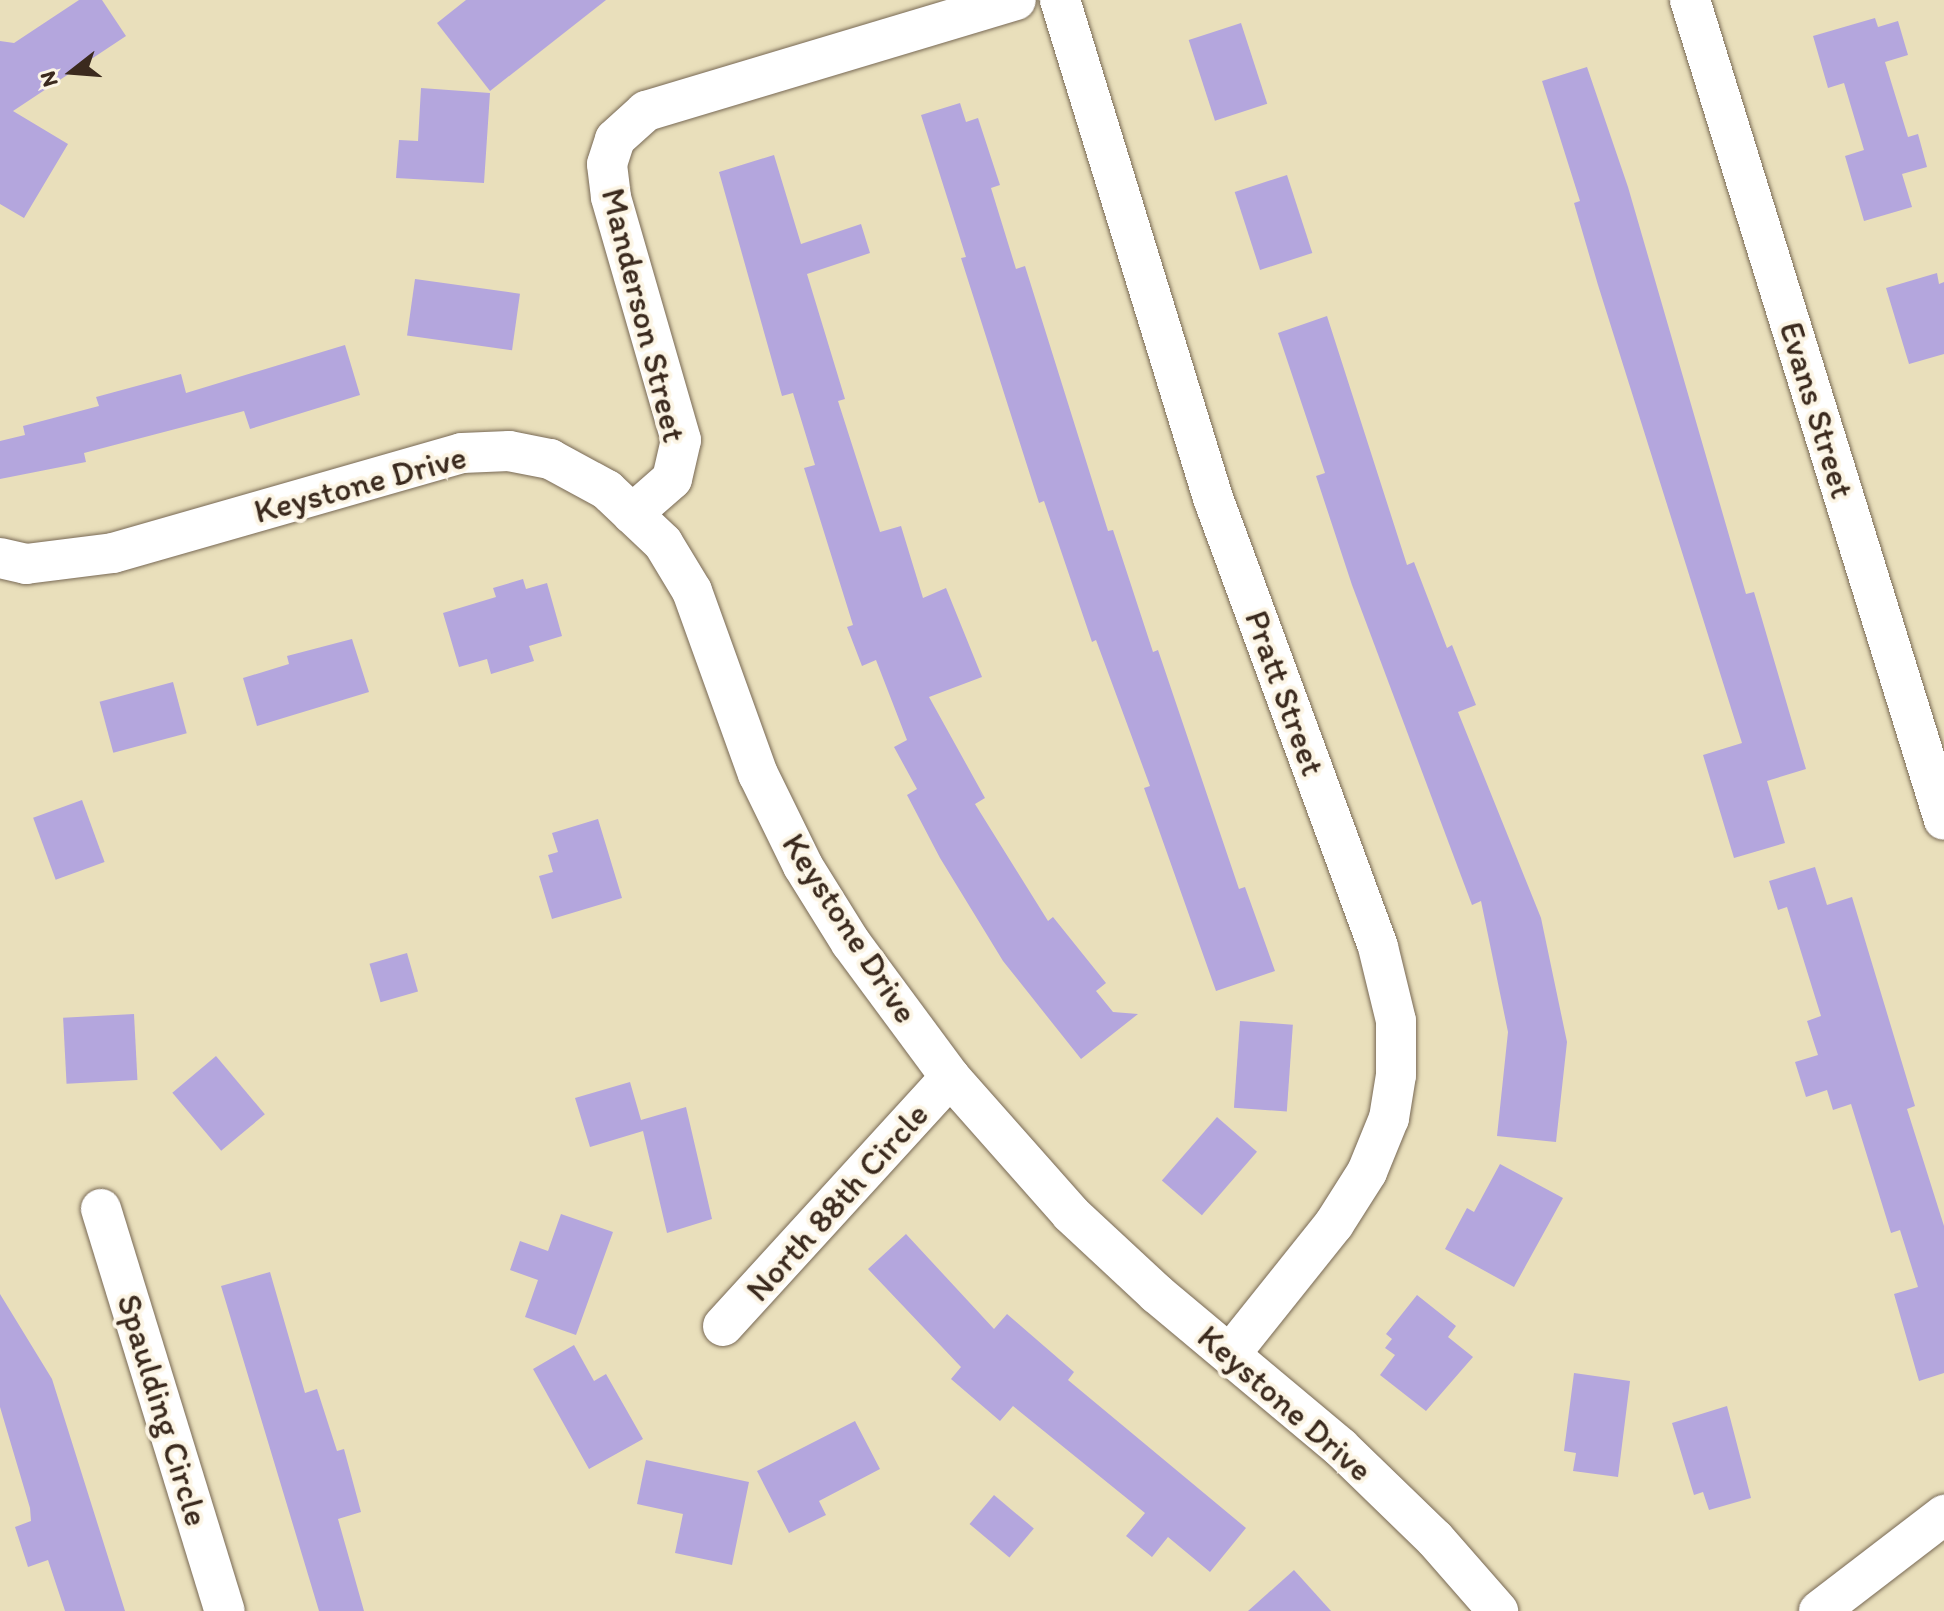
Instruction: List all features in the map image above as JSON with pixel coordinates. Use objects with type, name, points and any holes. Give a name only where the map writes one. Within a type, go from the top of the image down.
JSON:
[{"type":"street","name":"Manderson Street","points":[[632,514],[672,479],[681,440],[611,197],[607,164],[615,139],[646,111],[1016,0]]},
{"type":"street","name":"Pratt Street","points":[[1060,0],[1213,498],[1378,947],[1396,1021],[1396,1075],[1389,1118],[1367,1172],[1334,1224],[1231,1353]]},
{"type":"street","name":"Evans Street","points":[[1690,0],[1944,820]]},
{"type":"street","name":"Keystone Drive","points":[[0,558],[26,564],[113,553],[462,453],[509,451],[550,459],[587,476],[663,543],[692,591],[758,774],[803,866],[851,943],[950,1077],[1071,1214],[1157,1294],[1231,1353],[1414,1518],[1498,1611]]},
{"type":"street","name":"North 88th Circle","points":[[723,1326],[950,1077]]},
{"type":"street","name":"Spaulding Circle","points":[[101,1209],[225,1611]]},
{"type":"street","points":[[1819,1611],[1944,1515]]},
{"type":"building","points":[[79,0],[102,0],[126,36],[13,111],[68,144],[24,218],[0,204],[0,41],[14,43]]},
{"type":"building","points":[[466,0],[606,0],[490,91],[437,23]]},
{"type":"building","points":[[1875,18],[1878,27],[1898,21],[1908,55],[1885,62],[1908,137],[1918,134],[1927,167],[1902,174],[1912,207],[1864,221],[1845,156],[1864,150],[1844,83],[1828,88],[1813,36]]},
{"type":"building","points":[[1241,23],[1267,104],[1215,121],[1189,40]]},
{"type":"building","points":[[1587,67],[1628,187],[1746,594],[1754,592],[1806,769],[1767,781],[1785,843],[1734,858],[1703,755],[1742,743],[1598,285],[1574,203],[1580,201],[1542,81]]},
{"type":"building","points":[[421,88],[490,93],[484,183],[396,178],[399,140],[418,141]]},
{"type":"building","points":[[960,103],[966,122],[978,118],[1000,185],[991,188],[1016,269],[1025,266],[1108,531],[1113,530],[1153,652],[1158,650],[1239,889],[1245,887],[1275,971],[1216,991],[1144,788],[1150,786],[1096,640],[1092,642],[1044,501],[1039,503],[961,258],[966,257],[921,115]]},
{"type":"building","points":[[774,155],[801,244],[861,224],[870,253],[807,274],[845,399],[838,401],[880,532],[901,526],[923,598],[946,588],[982,677],[929,697],[985,798],[975,804],[1048,921],[1053,917],[1106,983],[1096,991],[1113,1012],[1138,1014],[1081,1059],[1003,961],[940,858],[907,795],[917,789],[894,747],[907,740],[876,660],[862,666],[847,627],[853,625],[804,468],[815,465],[793,393],[782,396],[719,172]]},
{"type":"building","points":[[1287,175],[1312,253],[1260,270],[1235,192]]},
{"type":"building","points":[[1937,273],[1939,284],[1944,282],[1944,354],[1909,364],[1886,288]]},
{"type":"building","points":[[415,279],[520,294],[512,350],[407,335]]},
{"type":"building","points":[[1327,316],[1407,565],[1414,562],[1447,648],[1452,645],[1476,705],[1458,712],[1541,918],[1567,1042],[1556,1142],[1497,1136],[1508,1032],[1481,901],[1472,905],[1352,585],[1316,476],[1325,473],[1278,333]]},
{"type":"building","points":[[345,345],[360,395],[250,429],[244,411],[84,453],[86,462],[0,479],[0,441],[25,435],[23,426],[99,406],[96,397],[181,374],[186,393]]},
{"type":"building","points":[[523,579],[526,589],[547,583],[562,636],[529,646],[534,661],[491,674],[487,659],[459,667],[443,613],[496,597],[493,588]]},
{"type":"building","points":[[352,639],[369,692],[257,726],[243,678],[289,664],[287,656]]},
{"type":"building","points":[[173,682],[187,733],[113,753],[100,702]]},
{"type":"building","points":[[82,800],[105,862],[56,880],[33,818]]},
{"type":"building","points":[[598,819],[622,898],[552,919],[539,876],[553,872],[548,855],[558,852],[552,833]]},
{"type":"building","points":[[1815,867],[1827,905],[1852,897],[1915,1106],[1907,1109],[1944,1226],[1944,1373],[1919,1381],[1894,1294],[1918,1287],[1900,1230],[1891,1233],[1851,1104],[1833,1110],[1827,1090],[1806,1097],[1795,1062],[1818,1055],[1807,1021],[1821,1016],[1787,907],[1778,910],[1769,881]]},
{"type":"building","points":[[407,953],[418,991],[381,1002],[370,964]]},
{"type":"building","points":[[134,1014],[137,1080],[67,1084],[63,1018]]},
{"type":"building","points":[[1240,1021],[1293,1025],[1287,1111],[1234,1108]]},
{"type":"building","points":[[216,1056],[265,1114],[221,1151],[172,1093]]},
{"type":"building","points":[[630,1082],[641,1120],[686,1107],[712,1219],[667,1233],[643,1131],[590,1147],[575,1098]]},
{"type":"building","points":[[1217,1117],[1257,1152],[1202,1215],[1162,1180]]},
{"type":"building","points":[[1500,1164],[1563,1198],[1514,1287],[1445,1249],[1467,1208],[1474,1212]]},
{"type":"building","points":[[561,1214],[613,1232],[576,1335],[525,1317],[538,1280],[510,1270],[520,1241],[548,1251]]},
{"type":"building","points":[[906,1234],[994,1329],[1007,1314],[1074,1372],[1068,1380],[1246,1528],[1210,1572],[1168,1537],[1152,1557],[1126,1536],[1145,1513],[1013,1406],[1000,1421],[951,1379],[961,1367],[868,1269]]},
{"type":"building","points":[[270,1272],[305,1393],[317,1389],[337,1451],[344,1449],[361,1512],[338,1519],[364,1611],[319,1611],[221,1286]]},
{"type":"building","points":[[0,1294],[52,1379],[125,1611],[65,1611],[48,1560],[28,1567],[15,1527],[31,1521],[30,1508],[0,1407]]},
{"type":"building","points":[[1417,1295],[1456,1326],[1448,1337],[1473,1357],[1426,1411],[1380,1375],[1395,1355],[1385,1348],[1392,1339],[1386,1334]]},
{"type":"building","points":[[574,1345],[594,1381],[606,1374],[643,1439],[589,1469],[533,1369]]},
{"type":"building","points":[[1574,1373],[1630,1381],[1618,1477],[1573,1471],[1576,1453],[1564,1451]]},
{"type":"building","points":[[1727,1406],[1751,1498],[1709,1510],[1703,1492],[1694,1495],[1672,1423]]},
{"type":"building","points":[[855,1421],[880,1469],[819,1501],[826,1515],[789,1533],[757,1471]]},
{"type":"building","points":[[646,1460],[749,1482],[732,1565],[675,1553],[683,1514],[637,1504]]},
{"type":"building","points":[[994,1495],[1034,1528],[1009,1558],[970,1524]]},
{"type":"building","points":[[1294,1570],[1331,1611],[1248,1611]]}]
